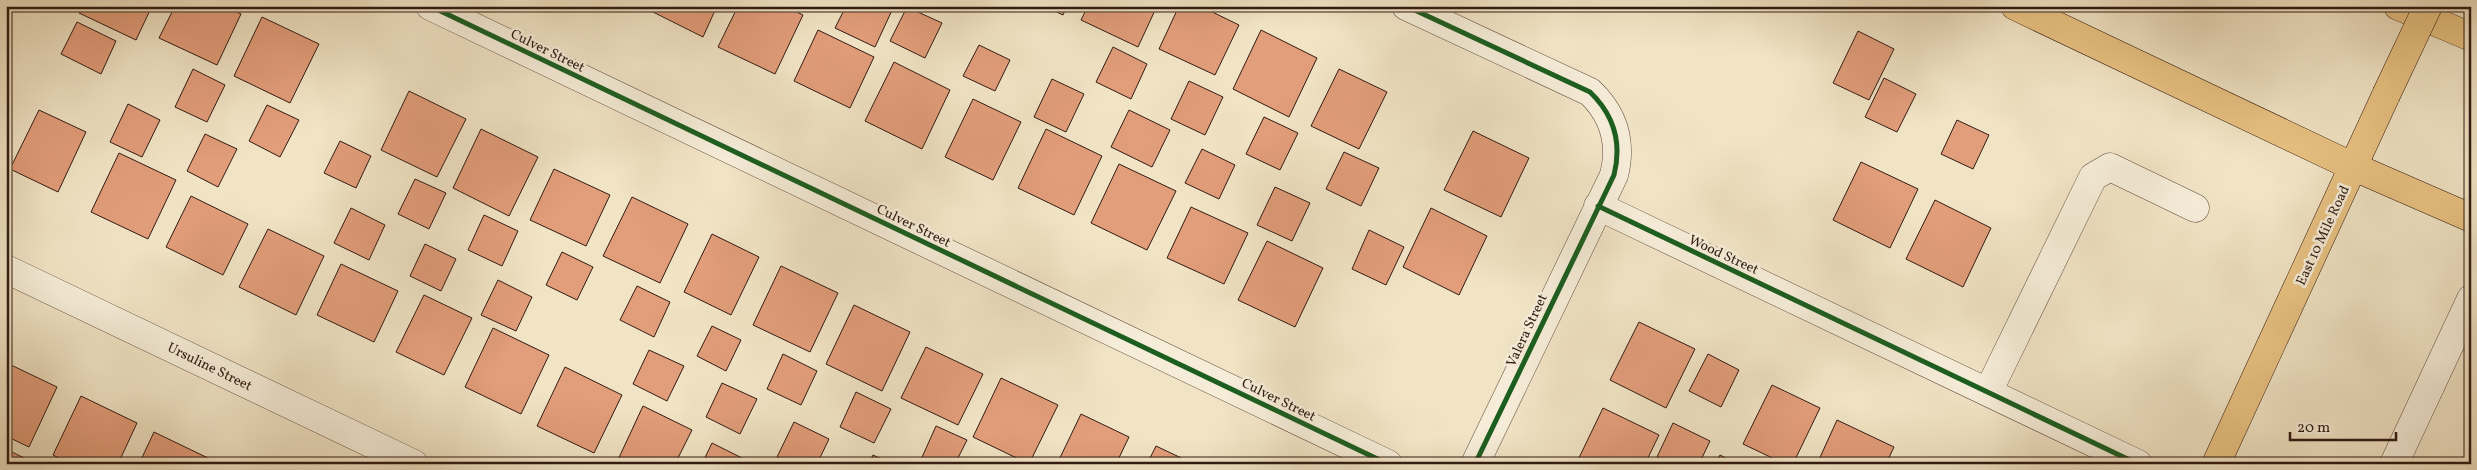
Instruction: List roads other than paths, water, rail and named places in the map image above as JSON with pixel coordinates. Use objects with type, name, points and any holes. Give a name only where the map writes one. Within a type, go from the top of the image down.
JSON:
[{"type":"main road","points":[[2015,6],[2354,167],[2471,218]]},
{"type":"main road","points":[[2398,6],[2471,37]]},
{"type":"main road","name":"East 10 Mile Road","points":[[2216,464],[2428,6]]},
{"type":"street","name":"Culver Street","points":[[430,6],[1388,464]]},
{"type":"street","points":[[1406,6],[1532,66],[1577,85],[1590,92],[1598,100],[1612,122],[1616,135],[1618,161],[1614,175],[1598,206]]},
{"type":"street","points":[[1988,392],[2092,177],[2110,168],[2195,208]]},
{"type":"street","name":"Wood Street","points":[[1598,206],[2138,464]]},
{"type":"street","name":"Valera Street","points":[[1475,464],[1598,206]]},
{"type":"street","name":"Ursuline Street","points":[[6,269],[414,464]]},
{"type":"street","points":[[2394,464],[2471,300]]}]
